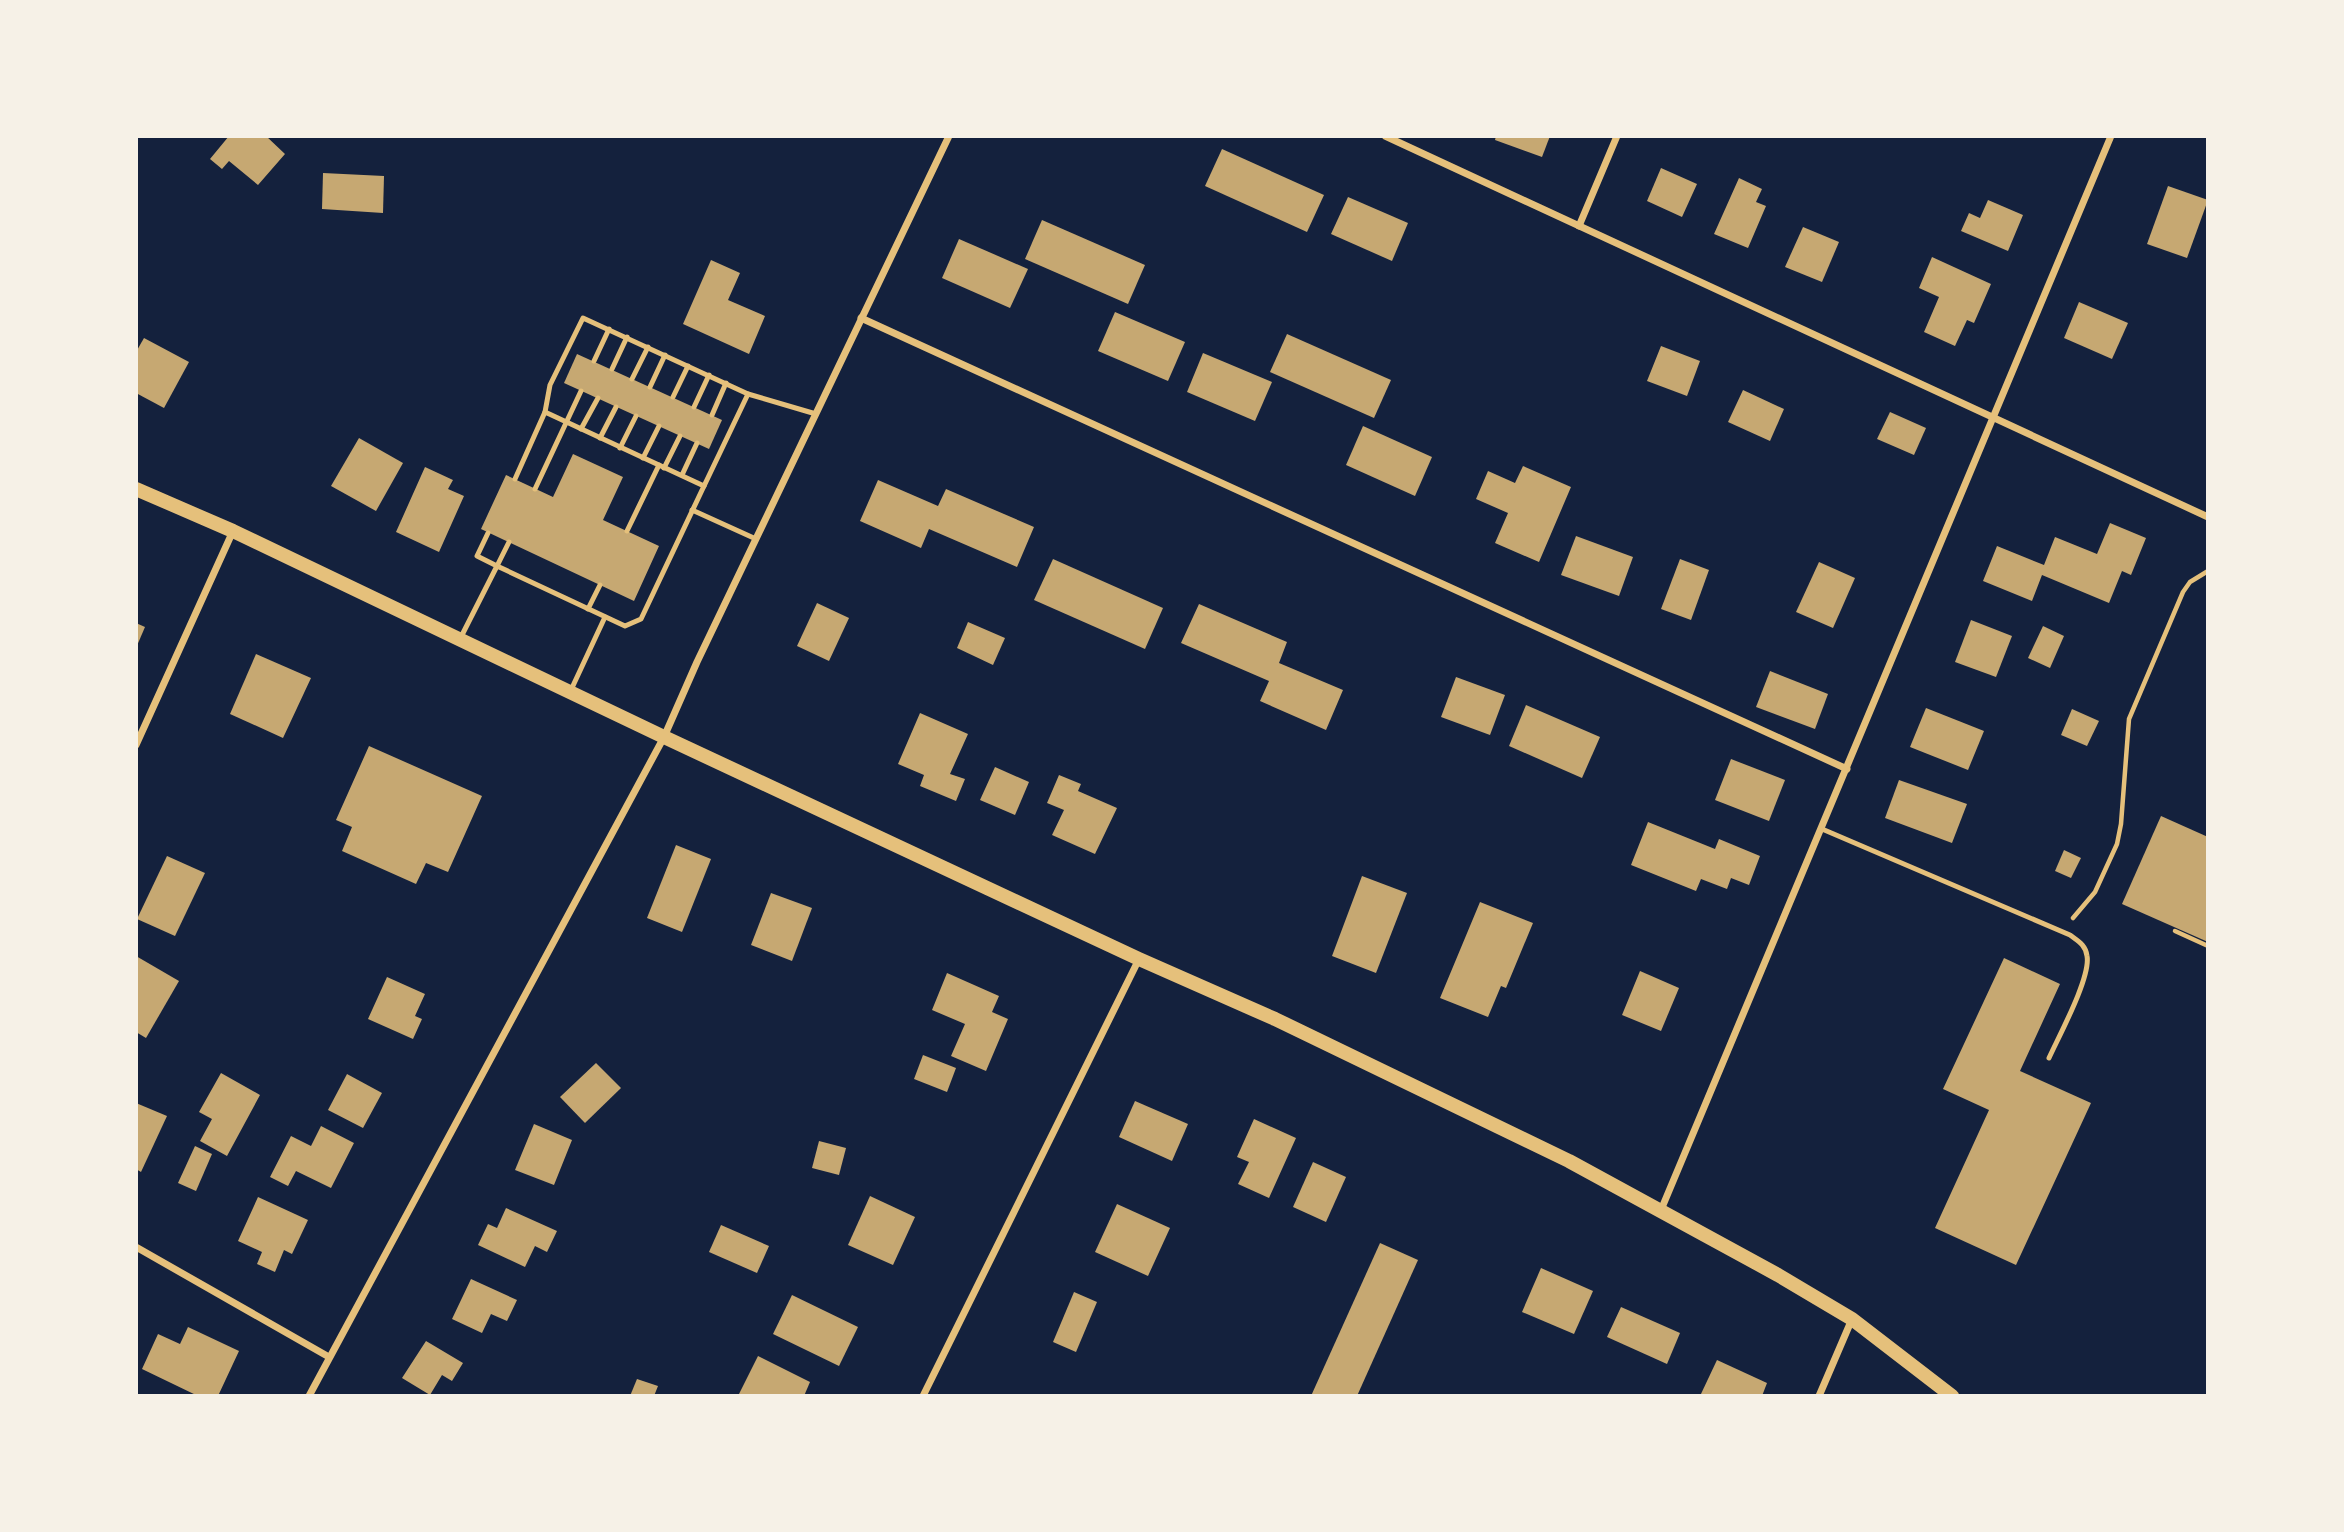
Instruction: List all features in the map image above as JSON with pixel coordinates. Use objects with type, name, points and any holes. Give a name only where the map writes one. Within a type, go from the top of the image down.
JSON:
[{"type":"main road","points":[[136,489],[233,531],[664,737],[1139,959],[1275,1019],[1558,1156],[1661,1210],[1852,1319],[1952,1395]]},
{"type":"street","points":[[309,1395],[664,737],[949,136]]},
{"type":"street","points":[[1385,136],[2207,517]]},
{"type":"street","points":[[1579,226],[1617,136]]},
{"type":"street","points":[[1661,1210],[2111,136]]},
{"type":"street","points":[[861,318],[1847,769]]},
{"type":"street","points":[[136,745],[233,531]]},
{"type":"street","points":[[923,1395],[1139,959]]},
{"type":"street","points":[[136,1247],[329,1357]]},
{"type":"street","points":[[1819,1395],[1852,1319]]},
{"type":"lane","points":[[515,479],[545,412],[550,385],[583,318],[748,394],[816,414]]},
{"type":"lane","points":[[594,361],[609,329]]},
{"type":"lane","points":[[612,369],[627,337]]},
{"type":"lane","points":[[632,379],[648,347]]},
{"type":"lane","points":[[650,387],[665,355]]},
{"type":"lane","points":[[673,397],[688,366]]},
{"type":"lane","points":[[694,407],[709,375]]},
{"type":"lane","points":[[712,415],[726,383]]},
{"type":"lane","points":[[535,489],[581,391]]},
{"type":"lane","points":[[488,533],[477,556],[625,626],[641,619],[748,394]]},
{"type":"lane","points":[[581,429],[598,398]]},
{"type":"lane","points":[[600,438],[616,407]]},
{"type":"lane","points":[[545,412],[704,486]]},
{"type":"lane","points":[[620,448],[636,416]]},
{"type":"lane","points":[[643,458],[659,426]]},
{"type":"lane","points":[[627,531],[680,436]]},
{"type":"lane","points":[[682,475],[696,443]]},
{"type":"lane","points":[[692,510],[756,539]]},
{"type":"lane","points":[[460,640],[509,542]]},
{"type":"lane","points":[[588,609],[600,585]]},
{"type":"lane","points":[[570,692],[605,617]]},
{"type":"lane","points":[[1822,829],[2070,935],[2082,944],[2087,953],[2088,970],[2049,1058]]},
{"type":"path","points":[[2072,920],[2095,892],[2117,844],[2121,824],[2127,729],[2141,688],[2183,592],[2190,582],[2207,570]]},
{"type":"path","points":[[2175,931],[2207,946]]},
{"type":"building","points":[[229,136],[266,136],[285,154],[258,185],[229,161],[222,169],[210,159]]},
{"type":"building","points":[[1496,136],[1550,136],[1542,157],[1495,140]]},
{"type":"building","points":[[1222,149],[1324,195],[1307,232],[1205,186]]},
{"type":"building","points":[[1661,168],[1697,184],[1682,217],[1647,201]]},
{"type":"building","points":[[323,173],[384,176],[383,213],[322,209]]},
{"type":"building","points":[[1739,178],[1762,189],[1756,202],[1766,206],[1748,248],[1714,234]]},
{"type":"building","points":[[2168,186],[2208,200],[2187,258],[2147,244]]},
{"type":"building","points":[[1348,197],[1408,223],[1392,261],[1331,234]]},
{"type":"building","points":[[1988,200],[2023,215],[2008,251],[1961,231],[1969,213],[1980,218]]},
{"type":"building","points":[[1042,220],[1145,265],[1128,304],[1025,259]]},
{"type":"building","points":[[1803,227],[1839,242],[1822,282],[1785,267]]},
{"type":"building","points":[[959,239],[1028,269],[1010,308],[942,278]]},
{"type":"building","points":[[1932,257],[1991,284],[1974,323],[1967,320],[1955,346],[1924,332],[1939,297],[1919,288]]},
{"type":"building","points":[[711,260],[740,273],[728,300],[765,316],[749,354],[683,324]]},
{"type":"building","points":[[2079,302],[2128,323],[2112,359],[2064,338]]},
{"type":"building","points":[[1115,312],[1185,342],[1168,381],[1098,351]]},
{"type":"building","points":[[1287,334],[1391,380],[1374,418],[1270,372]]},
{"type":"building","points":[[144,338],[189,362],[164,408],[136,393],[136,352]]},
{"type":"building","points":[[1661,346],[1700,361],[1687,396],[1647,381]]},
{"type":"building","points":[[1203,353],[1272,382],[1255,421],[1187,392]]},
{"type":"building","points":[[577,354],[722,420],[709,449],[564,383]]},
{"type":"building","points":[[1743,390],[1784,409],[1770,441],[1728,422]]},
{"type":"building","points":[[1890,412],[1926,428],[1914,455],[1877,439]]},
{"type":"building","points":[[1363,426],[1432,457],[1415,496],[1346,465]]},
{"type":"building","points":[[359,438],[403,463],[376,511],[331,486]]},
{"type":"building","points":[[573,454],[623,477],[603,520],[659,546],[634,601],[481,529],[506,475],[553,497]]},
{"type":"building","points":[[1523,466],[1571,487],[1539,562],[1495,543],[1508,513],[1476,499],[1488,471],[1515,483]]},
{"type":"building","points":[[425,467],[453,480],[448,489],[464,496],[439,552],[396,532]]},
{"type":"building","points":[[878,480],[938,506],[946,489],[1034,527],[1017,567],[929,529],[921,548],[860,521]]},
{"type":"building","points":[[2110,523],[2146,538],[2131,575],[2122,571],[2109,603],[2042,575],[2032,601],[1983,581],[1997,546],[2044,565],[2055,537],[2097,554]]},
{"type":"building","points":[[1576,536],[1633,557],[1619,596],[1561,575]]},
{"type":"building","points":[[1053,559],[1163,608],[1145,649],[1034,600]]},
{"type":"building","points":[[1680,559],[1709,570],[1691,620],[1661,609]]},
{"type":"building","points":[[1819,562],[1855,578],[1833,628],[1796,612]]},
{"type":"building","points":[[817,603],[849,618],[829,661],[797,646]]},
{"type":"building","points":[[1199,604],[1287,642],[1279,663],[1343,690],[1326,730],[1260,701],[1269,681],[1181,643]]},
{"type":"building","points":[[1971,620],[2012,636],[1996,677],[1955,662]]},
{"type":"building","points":[[968,622],[1005,638],[993,665],[957,648]]},
{"type":"building","points":[[136,623],[145,627],[136,648]]},
{"type":"building","points":[[2043,626],[2064,636],[2050,668],[2028,658]]},
{"type":"building","points":[[256,654],[311,678],[283,738],[230,714]]},
{"type":"building","points":[[1770,671],[1828,694],[1815,729],[1756,707]]},
{"type":"building","points":[[1456,677],[1505,695],[1490,735],[1441,717]]},
{"type":"building","points":[[1526,705],[1600,737],[1582,778],[1509,746]]},
{"type":"building","points":[[1926,708],[1984,731],[1968,770],[1910,747]]},
{"type":"building","points":[[2072,709],[2099,721],[2087,746],[2061,735]]},
{"type":"building","points":[[920,713],[968,734],[950,774],[965,779],[956,801],[920,786],[924,775],[898,764]]},
{"type":"building","points":[[369,746],[482,796],[448,872],[426,863],[416,884],[342,851],[352,827],[336,820]]},
{"type":"building","points":[[1731,759],[1785,780],[1769,821],[1715,800]]},
{"type":"building","points":[[995,767],[1029,782],[1015,815],[980,800]]},
{"type":"building","points":[[1059,775],[1081,784],[1078,791],[1117,808],[1095,854],[1052,835],[1064,810],[1047,803]]},
{"type":"building","points":[[1899,780],[1967,804],[1952,843],[1885,818]]},
{"type":"building","points":[[2161,816],[2208,837],[2208,942],[2122,904]]},
{"type":"building","points":[[1648,822],[1715,849],[1719,839],[1760,856],[1749,885],[1731,878],[1727,889],[1701,879],[1696,891],[1631,865]]},
{"type":"building","points":[[676,845],[711,859],[682,932],[647,918]]},
{"type":"building","points":[[2064,850],[2081,858],[2071,878],[2055,871]]},
{"type":"building","points":[[167,856],[205,873],[175,936],[137,919]]},
{"type":"building","points":[[1362,876],[1407,893],[1376,973],[1332,956]]},
{"type":"building","points":[[771,893],[812,908],[792,961],[751,945]]},
{"type":"building","points":[[1480,902],[1533,923],[1506,988],[1501,986],[1488,1017],[1440,998]]},
{"type":"building","points":[[136,956],[179,981],[146,1038],[136,1032]]},
{"type":"building","points":[[2004,958],[2060,984],[2020,1071],[2091,1103],[2016,1265],[1935,1228],[1989,1110],[1943,1089]]},
{"type":"building","points":[[1640,971],[1679,988],[1661,1031],[1622,1015]]},
{"type":"building","points":[[947,973],[999,996],[992,1012],[1008,1019],[986,1071],[951,1056],[965,1024],[932,1010]]},
{"type":"building","points":[[387,977],[425,994],[415,1016],[422,1019],[413,1039],[368,1019]]},
{"type":"building","points":[[923,1055],[956,1068],[947,1092],[914,1079]]},
{"type":"building","points":[[596,1063],[621,1088],[585,1123],[560,1097]]},
{"type":"building","points":[[221,1073],[260,1095],[227,1156],[200,1141],[212,1119],[199,1112]]},
{"type":"building","points":[[347,1074],[382,1093],[363,1128],[328,1110]]},
{"type":"building","points":[[1135,1101],[1188,1124],[1172,1161],[1119,1137]]},
{"type":"building","points":[[136,1103],[167,1116],[141,1172],[136,1169]]},
{"type":"building","points":[[1254,1119],[1296,1138],[1269,1198],[1238,1184],[1249,1162],[1237,1157]]},
{"type":"building","points":[[534,1124],[572,1140],[554,1185],[515,1170]]},
{"type":"building","points":[[321,1126],[354,1143],[331,1188],[296,1171],[288,1186],[270,1177],[291,1136],[311,1146]]},
{"type":"building","points":[[819,1141],[846,1148],[839,1175],[812,1168]]},
{"type":"building","points":[[195,1146],[212,1154],[196,1191],[178,1183]]},
{"type":"building","points":[[1313,1162],[1346,1177],[1326,1222],[1293,1207]]},
{"type":"building","points":[[870,1196],[915,1217],[893,1265],[848,1245]]},
{"type":"building","points":[[258,1197],[308,1220],[292,1254],[284,1250],[275,1272],[257,1264],[262,1252],[238,1241]]},
{"type":"building","points":[[1117,1204],[1170,1228],[1148,1276],[1095,1252]]},
{"type":"building","points":[[506,1208],[557,1231],[547,1252],[535,1246],[525,1267],[478,1245],[488,1224],[497,1228]]},
{"type":"building","points":[[721,1225],[769,1246],[757,1273],[709,1252]]},
{"type":"building","points":[[1380,1243],[1418,1260],[1357,1396],[1311,1396]]},
{"type":"building","points":[[1541,1268],[1593,1291],[1574,1334],[1522,1312]]},
{"type":"building","points":[[471,1279],[517,1300],[507,1321],[491,1314],[482,1333],[452,1319]]},
{"type":"building","points":[[1074,1292],[1097,1302],[1076,1352],[1053,1342]]},
{"type":"building","points":[[792,1295],[858,1327],[839,1366],[773,1334]]},
{"type":"building","points":[[1621,1307],[1680,1333],[1667,1364],[1607,1337]]},
{"type":"building","points":[[188,1327],[239,1351],[218,1396],[198,1396],[142,1369],[158,1334],[180,1344]]},
{"type":"building","points":[[426,1341],[463,1363],[452,1381],[442,1375],[430,1395],[402,1378]]},
{"type":"building","points":[[758,1356],[810,1382],[804,1396],[738,1396]]},
{"type":"building","points":[[1717,1360],[1767,1383],[1762,1396],[1700,1396]]},
{"type":"building","points":[[637,1379],[658,1386],[654,1396],[630,1396]]}]
